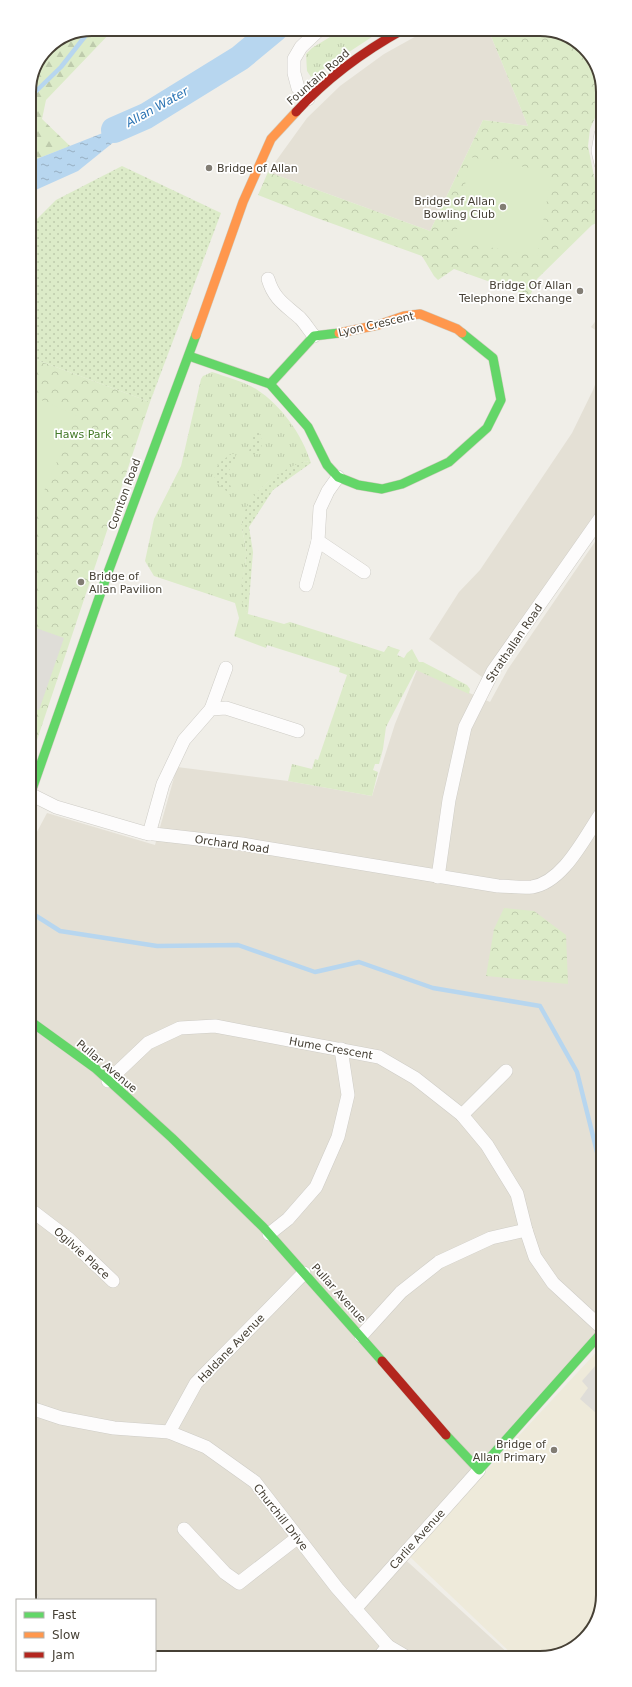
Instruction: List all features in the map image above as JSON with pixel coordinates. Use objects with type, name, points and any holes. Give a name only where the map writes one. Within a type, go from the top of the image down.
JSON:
[{"type":"street","points":[[308,99],[298,88],[294,73],[294,59],[300,47],[312,36]]},
{"type":"street","name":"Fountain Road","points":[[243,202],[271,138],[308,99],[346,66],[391,36]]},
{"type":"street","name":"Cornton Road","points":[[36,778],[107,575],[189,356],[243,202]]},
{"type":"street","points":[[268,279],[277,299],[300,318],[314,336],[270,384]]},
{"type":"street","name":"Lyon Crescent","points":[[189,356],[270,384],[308,427],[327,465],[338,477],[358,485],[382,489],[402,484],[449,462],[487,428],[501,400],[493,358],[457,329],[420,314],[404,316],[378,325],[347,332],[314,336]]},
{"type":"street","points":[[306,585],[318,541],[320,508],[328,491],[338,477]]},
{"type":"street","name":"Strathallan Road","points":[[438,877],[449,800],[466,727],[493,671],[596,524]]},
{"type":"street","points":[[318,541],[364,572]]},
{"type":"street","points":[[149,834],[163,784],[184,740],[212,709],[226,668]]},
{"type":"street","points":[[212,709],[226,708],[298,731]]},
{"type":"street","name":"Orchard Road","points":[[36,798],[56,807],[149,834],[242,844],[498,886],[533,887],[550,880],[566,866],[596,821]]},
{"type":"street","name":"Pullar Avenue","points":[[36,1025],[95,1068],[172,1138],[269,1234],[361,1336],[429,1417],[479,1470]]},
{"type":"street","name":"Hume Crescent","points":[[108,1081],[148,1043],[180,1028],[215,1026],[379,1057],[415,1078],[462,1115],[487,1145],[517,1194],[526,1230],[535,1257],[552,1283],[596,1324]]},
{"type":"street","points":[[269,1234],[288,1219],[316,1187],[338,1137],[348,1095],[342,1050]]},
{"type":"street","points":[[462,1115],[506,1071]]},
{"type":"street","name":"Ogilvie Place","points":[[36,1214],[69,1239],[113,1281]]},
{"type":"street","points":[[361,1336],[401,1292],[439,1262],[491,1238],[526,1230]]},
{"type":"street","name":"Haldane Avenue","points":[[169,1432],[196,1383],[304,1273]]},
{"type":"street","points":[[479,1470],[596,1338]]},
{"type":"street","name":"Churchill Drive","points":[[36,1410],[61,1418],[114,1428],[169,1432],[206,1447],[255,1482],[297,1538],[355,1608],[388,1646],[396,1651]]},
{"type":"street","name":"Carlie Avenue","points":[[355,1608],[479,1470]]},
{"type":"street","points":[[184,1529],[225,1573],[239,1583],[297,1538]]},
{"type":"street","points":[[384,1651],[388,1646]]},
{"type":"shaded area","points":[[416,36],[491,36],[528,126],[483,120],[430,231],[268,172],[307,118],[340,86],[384,54]]},
{"type":"shaded area","points":[[596,320],[596,330],[591,327]]},
{"type":"shaded area","points":[[596,382],[596,512],[482,677],[429,639],[459,592],[480,570],[572,433]]},
{"type":"shaded area","points":[[596,540],[596,1332],[398,1553],[506,1651],[156,1651],[156,1599],[36,1599],[36,834],[47,813],[155,845],[177,767],[288,781],[372,796],[395,724],[417,670],[490,702],[508,669]]},
{"type":"shaded area","points":[[36,628],[64,638],[39,710],[36,709]]},
{"type":"shaded area","name":"Bridge of Allan Primary","points":[[596,1353],[596,1595],[593,1613],[580,1635],[565,1645],[547,1651],[509,1651],[408,1555]]},
{"type":"shaded area","points":[[596,1365],[596,1413],[580,1399],[588,1388],[582,1381]]},
{"type":"green space","points":[[107,36],[46,100],[42,119],[70,146],[36,159],[36,88],[38,78],[42,67],[48,58],[61,45],[81,37]]},
{"type":"green space","points":[[332,36],[373,36],[311,77],[307,71],[306,54],[312,48]]},
{"type":"green space","points":[[491,36],[544,36],[561,40],[577,50],[587,61],[596,85],[596,115],[590,129],[588,146],[596,186],[596,223],[592,225],[537,279],[530,296],[454,269],[438,280],[422,256],[258,195],[268,172],[430,231],[483,120],[528,126]]},
{"type":"green space","name":"Bridge of Allan Bowling Club","points":[[470,157],[552,172],[537,256],[455,241]]},
{"type":"green space","points":[[122,166],[221,213],[150,402],[36,360],[36,220],[56,200]]},
{"type":"green space","name":"Haws Park","points":[[36,360],[150,402],[36,743]]},
{"type":"green space","points":[[212,372],[251,386],[274,403],[290,421],[302,441],[311,463],[306,461],[271,480],[252,500],[242,521],[246,551],[242,599],[248,614],[284,624],[290,622],[384,652],[388,646],[400,650],[397,655],[404,658],[412,649],[419,662],[423,662],[467,685],[470,689],[469,694],[416,670],[386,727],[379,764],[375,764],[373,770],[378,772],[372,796],[288,781],[292,764],[312,769],[315,759],[318,760],[347,675],[339,672],[340,668],[267,645],[266,648],[234,636],[239,618],[235,603],[154,576],[145,561],[154,519],[181,466],[201,379],[203,376]]},
{"type":"green space","points":[[36,398],[77,416],[36,509]]},
{"type":"green space","points":[[255,431],[259,433],[262,446],[258,454],[252,454],[249,451],[252,443],[252,433]]},
{"type":"green space","points":[[235,454],[236,458],[226,476],[231,487],[231,490],[228,492],[217,482],[215,472],[216,467],[225,458]]},
{"type":"green space","points":[[306,461],[311,463],[273,490],[249,527],[253,552],[248,614],[244,607],[241,592],[246,555],[246,547],[242,530],[242,522],[245,512],[257,492],[266,484],[296,464]]},
{"type":"green space","points":[[504,908],[534,911],[566,935],[568,984],[486,976],[494,929]]},
{"type":"water","points":[[146,116],[78,171],[36,190],[36,159]]},
{"type":"waterway","name":"Allan Water","points":[[114,130],[146,116],[240,58],[267,36]]},
{"type":"waterway","points":[[36,91],[61,67],[85,37]]},
{"type":"waterway","points":[[36,916],[60,931],[157,946],[238,945],[315,972],[359,962],[433,988],[540,1006],[577,1072],[596,1148]]},
{"type":"traffic: fast","points":[[270,384],[314,336],[339,333]]},
{"type":"traffic: fast","points":[[189,356],[270,384],[308,427],[327,465],[338,477],[358,485],[382,489],[402,484],[449,462],[487,428],[501,400],[493,358],[462,333]]},
{"type":"traffic: fast","points":[[36,778],[107,575],[196,335]]},
{"type":"traffic: fast","points":[[36,1025],[95,1068],[172,1138],[263,1227],[382,1361]]},
{"type":"traffic: fast","points":[[446,1435],[479,1470],[596,1339]]},
{"type":"traffic: slow","points":[[196,335],[243,202],[271,139],[296,112]]},
{"type":"traffic: slow","points":[[339,333],[378,325],[404,316],[420,314],[457,329],[462,333]]},
{"type":"traffic: jam","points":[[296,112],[333,77],[360,56],[392,36]]},
{"type":"traffic: jam","points":[[382,1361],[446,1435]]},
{"type":"place","name":"Bridge of Allan","points":[[209,168]]},
{"type":"place","name":"Bridge of Allan Bowling Club","points":[[503,207]]},
{"type":"place","name":"Bridge Of Allan Telephone Exchange","points":[[580,291]]},
{"type":"place","name":"Bridge of Allan Pavilion","points":[[81,582]]},
{"type":"place","name":"Bridge of Allan Primary","points":[[554,1450]]}]
